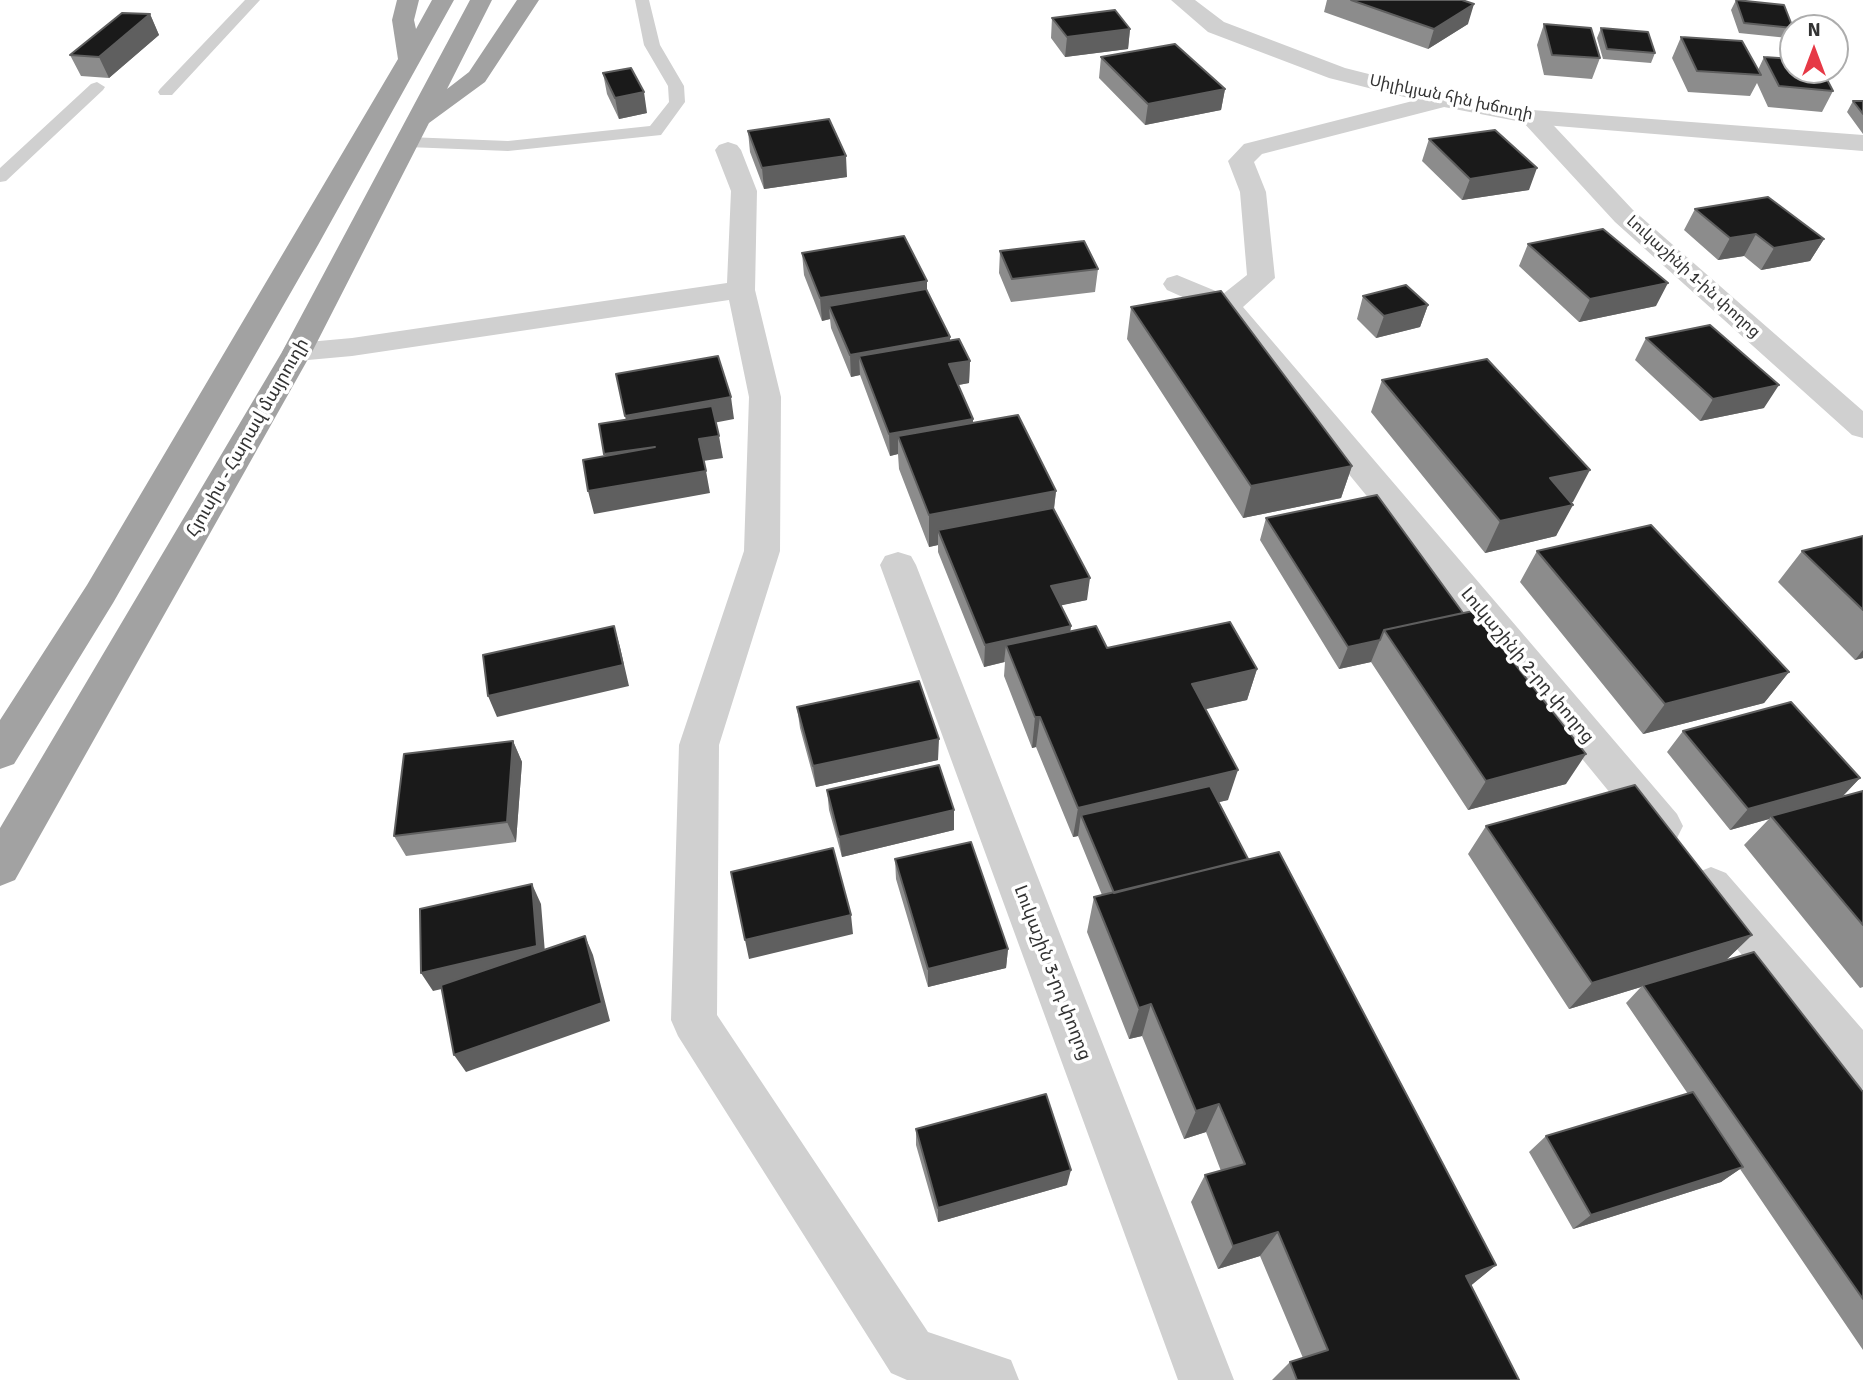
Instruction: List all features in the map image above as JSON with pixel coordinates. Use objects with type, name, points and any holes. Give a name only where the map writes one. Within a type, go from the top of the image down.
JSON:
[{"type":"highway","points":[[408,0],[403,20],[409,58]]},
{"type":"highway","points":[[0,753],[114,570],[443,0]]},
{"type":"highway","name":"Հյուսիս - Հարավ մայրուղի","points":[[0,867],[297,352],[481,0]]},
{"type":"highway","points":[[412,132],[477,77],[528,0]]},
{"type":"street","name":"Սիլիկյան հին խճուղի","points":[[1182,0],[1216,27],[1325,68],[1444,100],[1532,117],[1863,143]]},
{"type":"street","points":[[1226,306],[1261,278],[1253,191],[1241,161],[1253,149],[1444,100]]},
{"type":"street","name":"Լուկաշինի 1-ին փողոց","points":[[1532,117],[1625,216],[1863,428]]},
{"type":"street","points":[[728,150],[744,191],[741,290],[765,397],[762,551],[699,745],[694,1020],[910,1354],[991,1380]]},
{"type":"street","name":"Լուկաշինի 2-րդ փողոց","points":[[1177,284],[1226,306],[1863,1066]]},
{"type":"street","points":[[297,352],[741,290]]},
{"type":"street","name":"Լուկաշին 3-րդ փողոց","points":[[898,565],[1206,1380]]},
{"type":"lane","points":[[166,92],[253,0]]},
{"type":"lane","points":[[412,132],[508,146],[656,131],[677,102],[676,86],[652,45],[642,0]]},
{"type":"lane","points":[[0,177],[97,87]]},
{"type":"building","points":[[1351,0],[1462,0],[1474,4],[1434,29]]},
{"type":"building","points":[[1736,0],[1784,5],[1788,14],[1779,14],[1779,27],[1744,23]]},
{"type":"building","points":[[1115,10],[1130,29],[1067,37],[1052,18]]},
{"type":"building","points":[[122,13],[150,14],[99,57],[70,55]]},
{"type":"building","points":[[1544,24],[1591,28],[1600,58],[1552,55]]},
{"type":"building","points":[[1601,28],[1648,32],[1655,53],[1607,49]]},
{"type":"building","points":[[1681,37],[1742,41],[1761,75],[1697,71]]},
{"type":"building","points":[[1175,44],[1225,89],[1148,104],[1101,57]]},
{"type":"building","points":[[1764,57],[1779,58],[1779,84],[1829,84],[1833,91],[1779,86]]},
{"type":"building","points":[[631,68],[644,92],[615,98],[603,73]]},
{"type":"building","points":[[1853,101],[1863,101],[1863,114]]},
{"type":"building","points":[[829,119],[846,156],[762,168],[748,131]]},
{"type":"building","points":[[1495,130],[1537,168],[1470,179],[1429,139]]},
{"type":"building","points":[[1768,197],[1824,239],[1774,248],[1756,234],[1730,238],[1695,209]]},
{"type":"building","points":[[1603,229],[1668,283],[1590,299],[1528,244]]},
{"type":"building","points":[[904,236],[927,281],[820,298],[802,253]]},
{"type":"building","points":[[1084,241],[1098,269],[1012,279],[1000,251]]},
{"type":"building","points":[[1406,285],[1428,305],[1384,316],[1363,296]]},
{"type":"building","points":[[926,289],[950,337],[850,355],[829,306]]},
{"type":"building","points":[[1221,291],[1352,466],[1251,486],[1131,307]]},
{"type":"building","points":[[1710,325],[1779,385],[1713,399],[1646,338]]},
{"type":"building","points":[[959,339],[970,361],[949,364],[973,419],[889,434],[859,356]]},
{"type":"building","points":[[718,356],[731,397],[625,416],[616,374]]},
{"type":"building","points":[[1487,359],[1590,470],[1550,478],[1573,505],[1500,521],[1382,380]]},
{"type":"building","points":[[712,406],[719,436],[699,439],[706,471],[588,491],[583,460],[655,447],[604,454],[599,424]]},
{"type":"building","points":[[1018,415],[1056,491],[929,515],[898,436]]},
{"type":"building","points":[[1377,495],[1463,613],[1384,630],[1380,640],[1348,647],[1266,518]]},
{"type":"building","points":[[1053,508],[1090,578],[1051,586],[1071,626],[985,645],[938,530]]},
{"type":"building","points":[[1651,525],[1789,672],[1665,704],[1537,551]]},
{"type":"building","points":[[1863,536],[1863,610],[1802,551]]},
{"type":"building","points":[[1473,611],[1586,754],[1486,781],[1384,630]]},
{"type":"building","points":[[1230,622],[1257,669],[1192,684],[1238,770],[1078,808],[1040,717],[1035,717],[1006,645],[1096,626],[1107,648]]},
{"type":"building","points":[[614,626],[623,665],[488,696],[483,655]]},
{"type":"building","points":[[919,681],[939,739],[813,766],[797,707]]},
{"type":"building","points":[[1791,702],[1860,778],[1748,809],[1683,731]]},
{"type":"building","points":[[513,741],[507,822],[394,836],[404,754]]},
{"type":"building","points":[[939,765],[954,810],[839,837],[827,790]]},
{"type":"building","points":[[1635,785],[1752,935],[1592,983],[1486,826]]},
{"type":"building","points":[[1210,786],[1248,859],[1114,893],[1081,815]]},
{"type":"building","points":[[1863,791],[1863,925],[1771,816]]},
{"type":"building","points":[[971,842],[1008,949],[928,969],[895,859]]},
{"type":"building","points":[[833,848],[851,915],[745,940],[731,872]]},
{"type":"building","points":[[1279,852],[1496,1265],[1466,1276],[1519,1380],[1297,1380],[1290,1362],[1328,1350],[1278,1232],[1233,1246],[1205,1175],[1245,1164],[1219,1104],[1196,1111],[1151,1004],[1139,1008],[1094,897]]},
{"type":"building","points":[[532,884],[537,946],[421,973],[420,909]]},
{"type":"building","points":[[585,936],[602,1003],[454,1055],[441,985]]},
{"type":"building","points":[[1754,952],[1863,1092],[1863,1299],[1643,985]]},
{"type":"building","points":[[1693,1092],[1743,1167],[1591,1215],[1546,1136]]},
{"type":"building","points":[[1046,1094],[1071,1170],[938,1208],[916,1129]]}]
